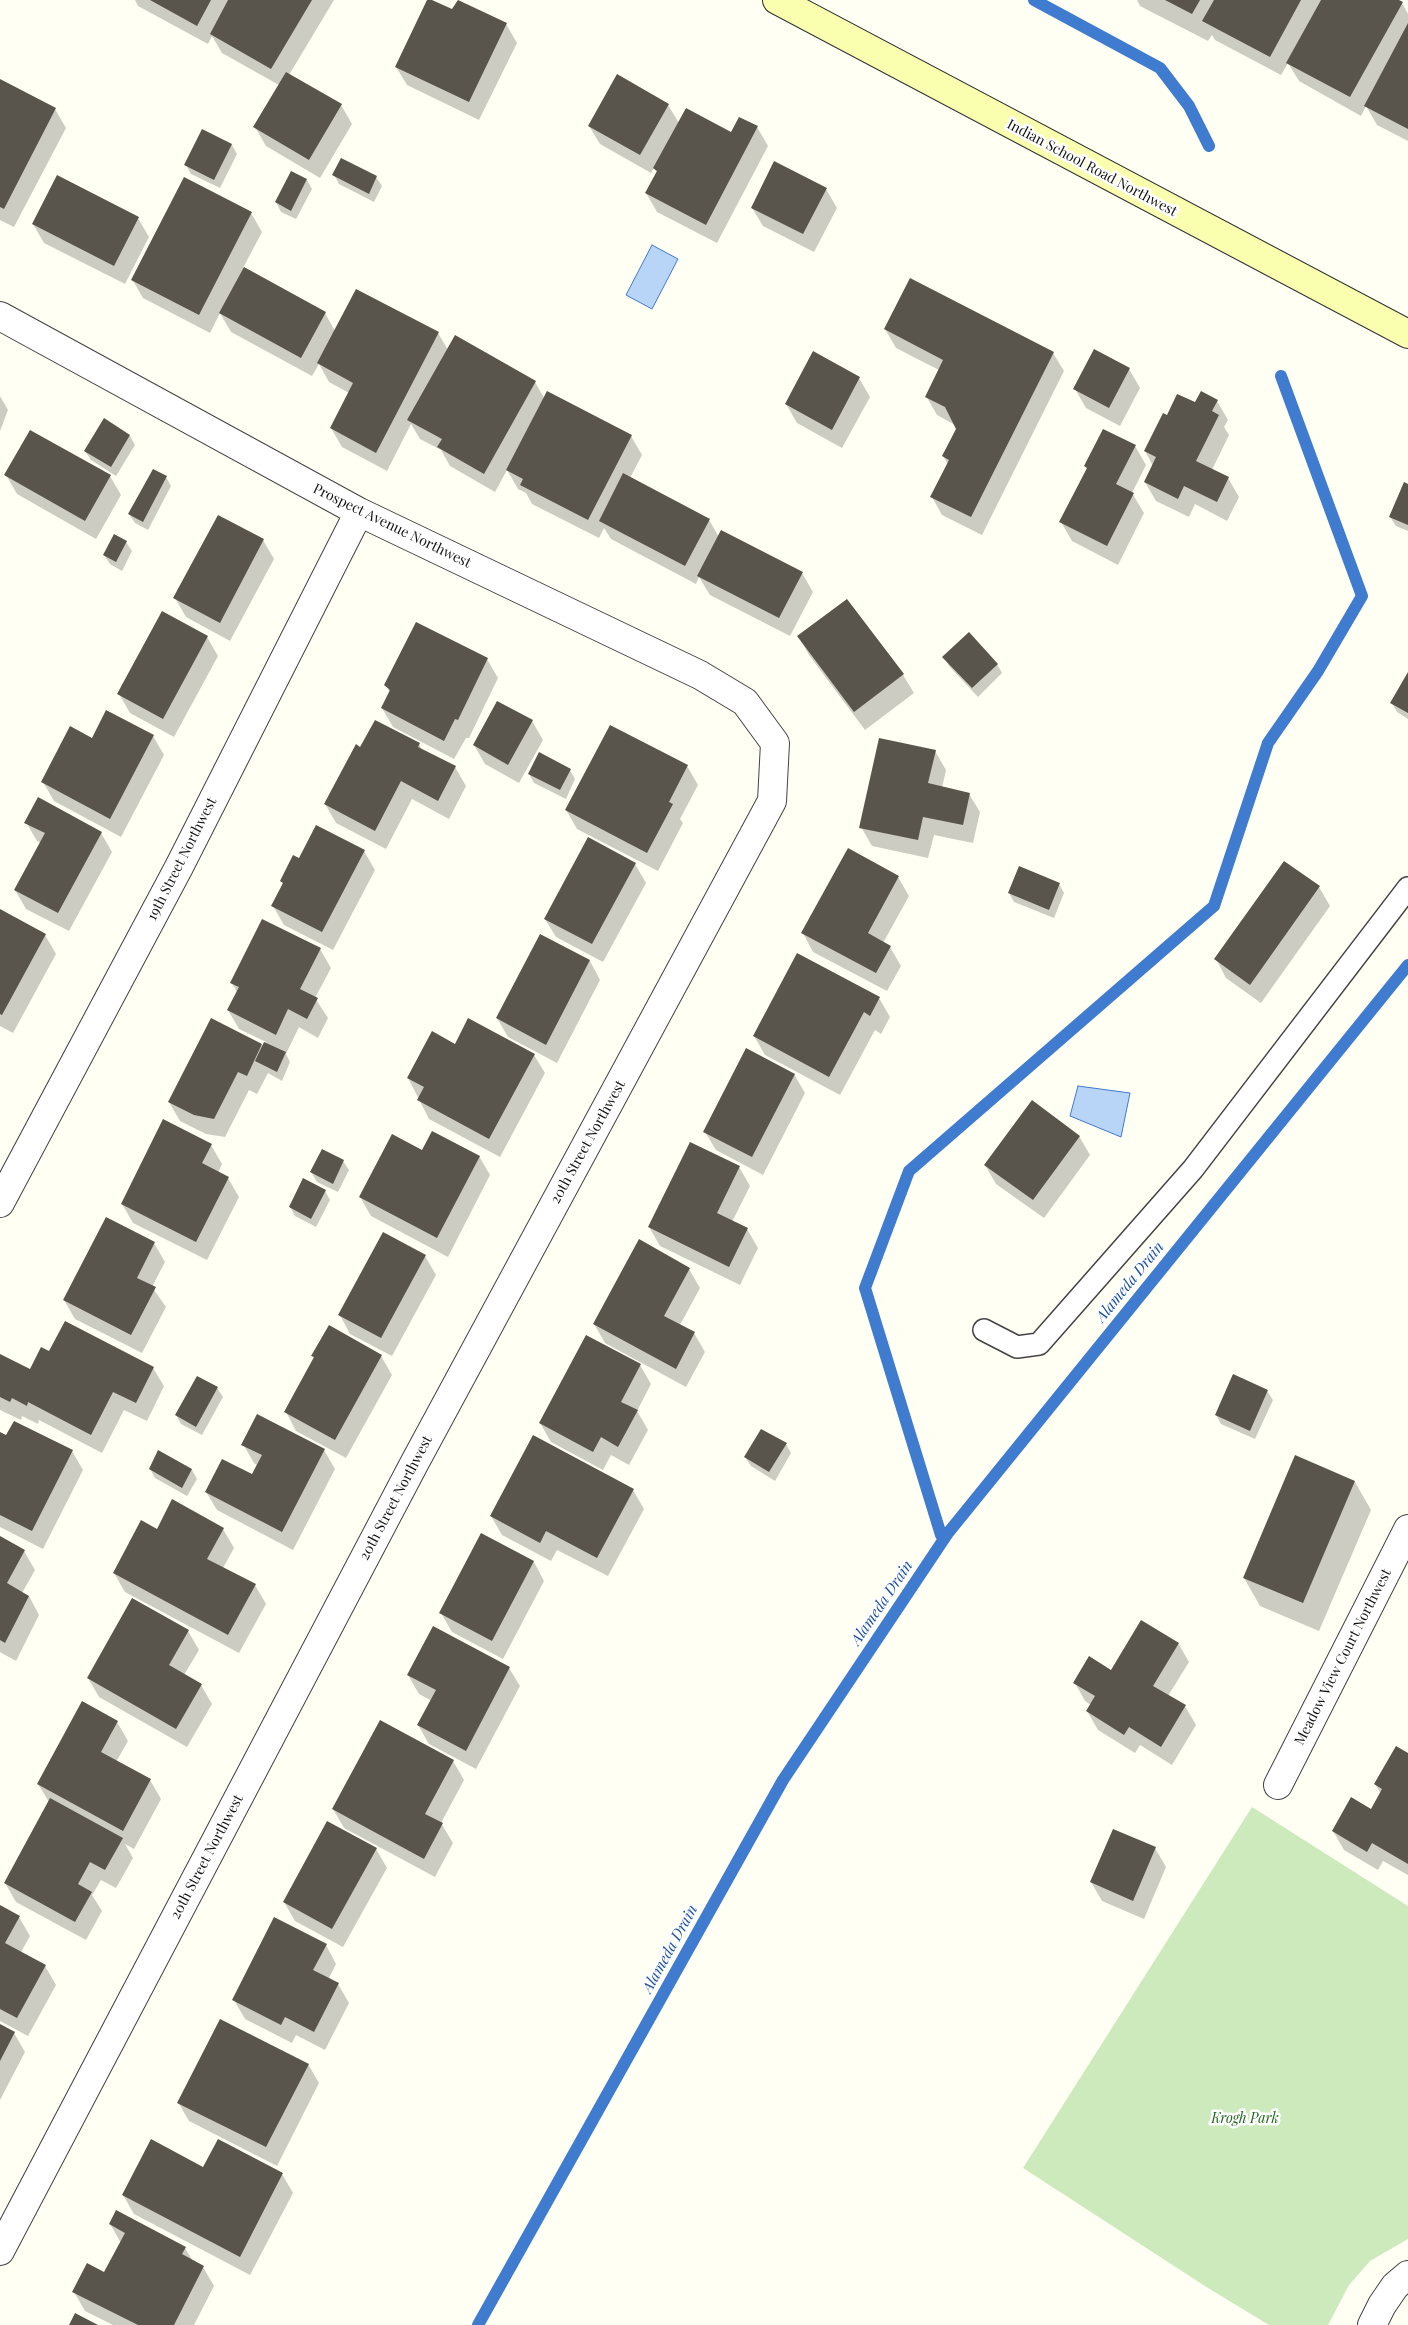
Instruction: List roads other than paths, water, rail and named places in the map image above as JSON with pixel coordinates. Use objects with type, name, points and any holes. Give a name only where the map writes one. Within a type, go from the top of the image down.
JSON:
[{"type":"main road","name":"Indian School Road Northwest","points":[[777,0],[1408,334]]},
{"type":"street","name":"Prospect Avenue Northwest","points":[[0,316],[359,512],[700,675],[745,702],[775,743]]},
{"type":"street","name":"19th Street Northwest","points":[[0,1203],[179,867],[359,512]]},
{"type":"street","name":"20th Street Northwest","points":[[0,2251],[415,1462],[772,801],[775,743]]},
{"type":"street","name":"Meadow View Court Northwest","points":[[1278,1786],[1408,1529]]},
{"type":"street","points":[[1372,2325],[1382,2305],[1395,2286],[1408,2275]]},
{"type":"lane","points":[[984,1330],[1017,1346],[1039,1344],[1192,1169],[1408,888]]},
{"type":"water","points":[[652,245],[678,259],[652,309],[626,295]]},
{"type":"water","points":[[1078,1086],[1130,1093],[1121,1137],[1070,1116]]},
{"type":"waterway","points":[[1034,0],[1160,68],[1189,106],[1209,146]]},
{"type":"waterway","points":[[941,1535],[865,1288],[909,1171],[1214,906],[1268,743],[1318,671],[1362,596],[1281,376]]},
{"type":"waterway","name":"Alameda Drain","points":[[478,2325],[783,1780],[948,1533],[1408,965]]},
{"type":"park label","name":"Krogh Park","points":[[1245,2119]]}]
